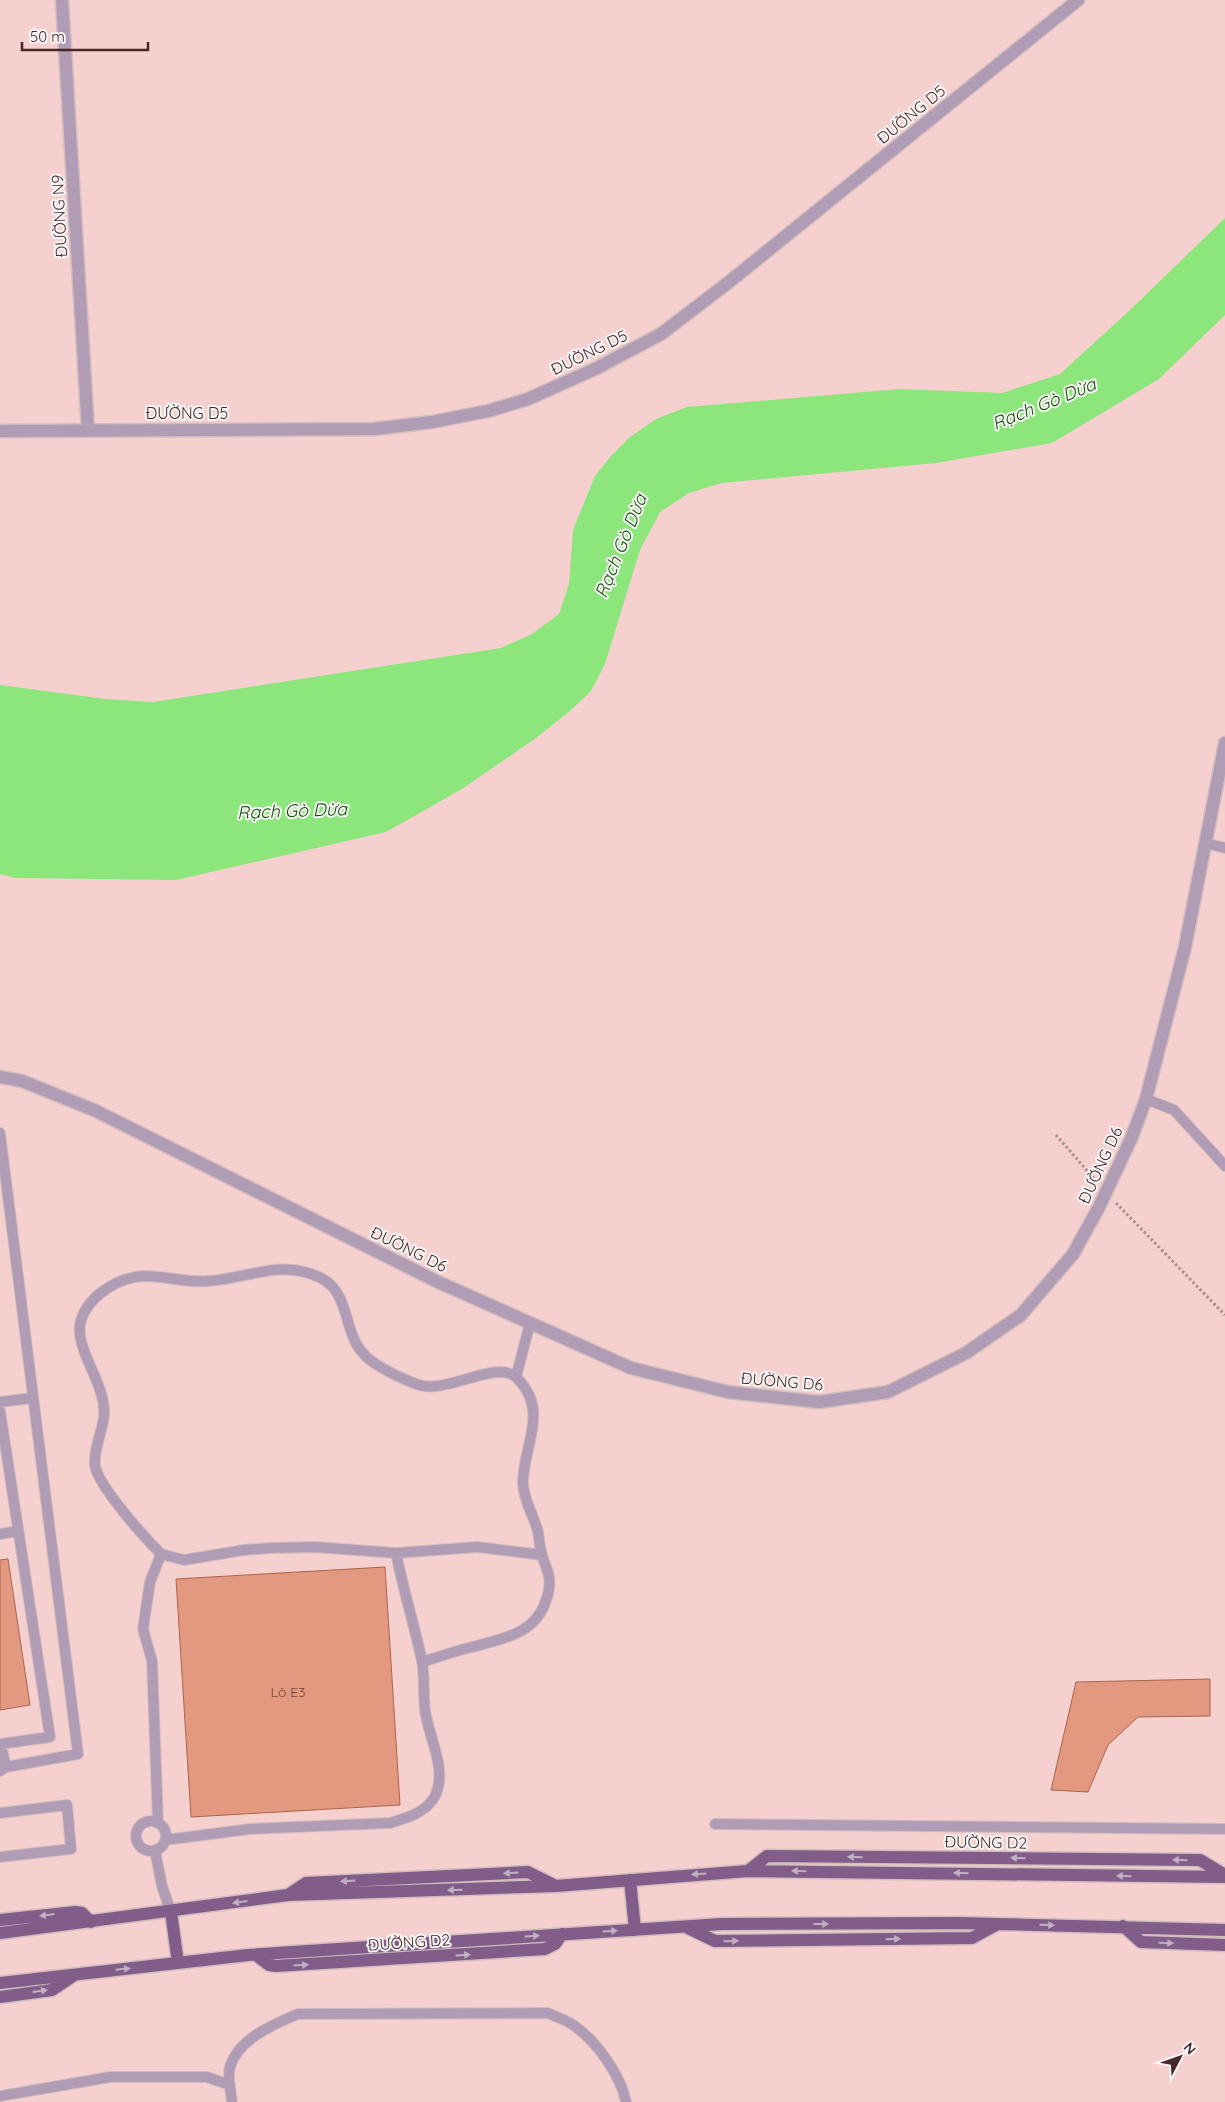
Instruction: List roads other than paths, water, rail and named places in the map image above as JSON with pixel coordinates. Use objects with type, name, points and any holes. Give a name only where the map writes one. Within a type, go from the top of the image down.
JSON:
[{"type":"main road","name":"ĐƯỜNG D2","points":[[0,1933],[288,1895],[556,1886],[748,1871],[1225,1876]]},
{"type":"main road","points":[[630,1880],[635,1930]]},
{"type":"main road","points":[[0,1920],[75,1912],[82,1913],[92,1922]]},
{"type":"main road","points":[[170,1912],[178,1963]]},
{"type":"main road","name":"ĐƯỜNG D2","points":[[0,1983],[256,1954],[732,1924],[999,1924],[1225,1930]]},
{"type":"main road","points":[[1123,1926],[1141,1942],[1225,1944]]},
{"type":"main road","name":"ĐƯỜNG D2","points":[[0,1997],[52,1990],[75,1974]]},
{"type":"street","name":"ĐƯỜNG N9","points":[[62,0],[88,430]]},
{"type":"street","name":"ĐƯỜNG D5","points":[[0,431],[374,429],[439,421],[488,411],[528,399],[595,369],[661,334],[729,282],[1078,0]]},
{"type":"street","name":"ĐƯỜNG D6","points":[[0,1077],[22,1081],[94,1110],[436,1281],[631,1368],[728,1392],[818,1402],[888,1392],[966,1354],[1021,1315],[1073,1254],[1106,1192],[1146,1099],[1185,947],[1225,743]]},
{"type":"lane","points":[[1205,843],[1225,848]]},
{"type":"lane","points":[[1146,1099],[1174,1110],[1225,1166]]},
{"type":"lane","points":[[0,1133],[78,1754],[3,1769],[0,1745],[50,1737],[0,1410]]},
{"type":"lane","points":[[422,1662],[510,1637],[531,1625],[545,1604],[549,1588],[549,1577],[523,1485],[534,1417],[529,1396],[516,1377],[507,1373],[494,1372],[439,1387],[426,1388],[400,1376],[370,1360],[361,1351],[334,1286],[311,1273],[294,1270],[264,1270],[208,1281],[142,1276],[115,1283],[89,1305],[81,1320],[81,1342],[98,1383],[104,1415],[95,1466],[109,1491],[161,1554],[184,1560],[244,1550],[315,1547],[396,1552],[477,1548],[542,1555]]},
{"type":"lane","points":[[516,1377],[530,1322]]},
{"type":"lane","points":[[0,1402],[32,1398]]},
{"type":"lane","points":[[0,1534],[18,1531]]},
{"type":"lane","points":[[166,1840],[250,1829],[390,1823],[412,1817],[435,1796],[438,1769],[436,1750],[425,1711],[422,1662],[396,1552]]},
{"type":"lane","points":[[158,1823],[143,1823],[137,1830],[138,1845],[141,1848],[151,1852],[155,1851],[160,1849],[166,1840],[164,1830],[158,1823],[152,1661],[143,1629],[150,1582],[161,1554]]},
{"type":"lane","points":[[0,1813],[67,1805],[71,1849],[0,1857]]},
{"type":"lane","points":[[715,1824],[1225,1829]]},
{"type":"lane","points":[[155,1851],[162,1886],[170,1912]]},
{"type":"lane","points":[[232,2102],[230,2067],[243,2047],[269,2026],[298,2014],[548,2014],[574,2025],[611,2065],[624,2092],[626,2102]]},
{"type":"lane","points":[[0,2096],[110,2077],[207,2077],[230,2085]]},
{"type":"water","name":"Rạch Gò Dừa","points":[[1225,218],[1225,315],[1159,379],[1052,443],[936,463],[722,483],[689,493],[660,512],[640,550],[605,664],[591,691],[570,711],[536,738],[462,789],[386,832],[176,880],[15,878],[0,874],[0,685],[105,699],[153,702],[501,648],[532,634],[559,614],[569,584],[573,530],[595,476],[630,437],[656,419],[687,407],[899,389],[1002,393],[1060,374],[1130,310]]}]
